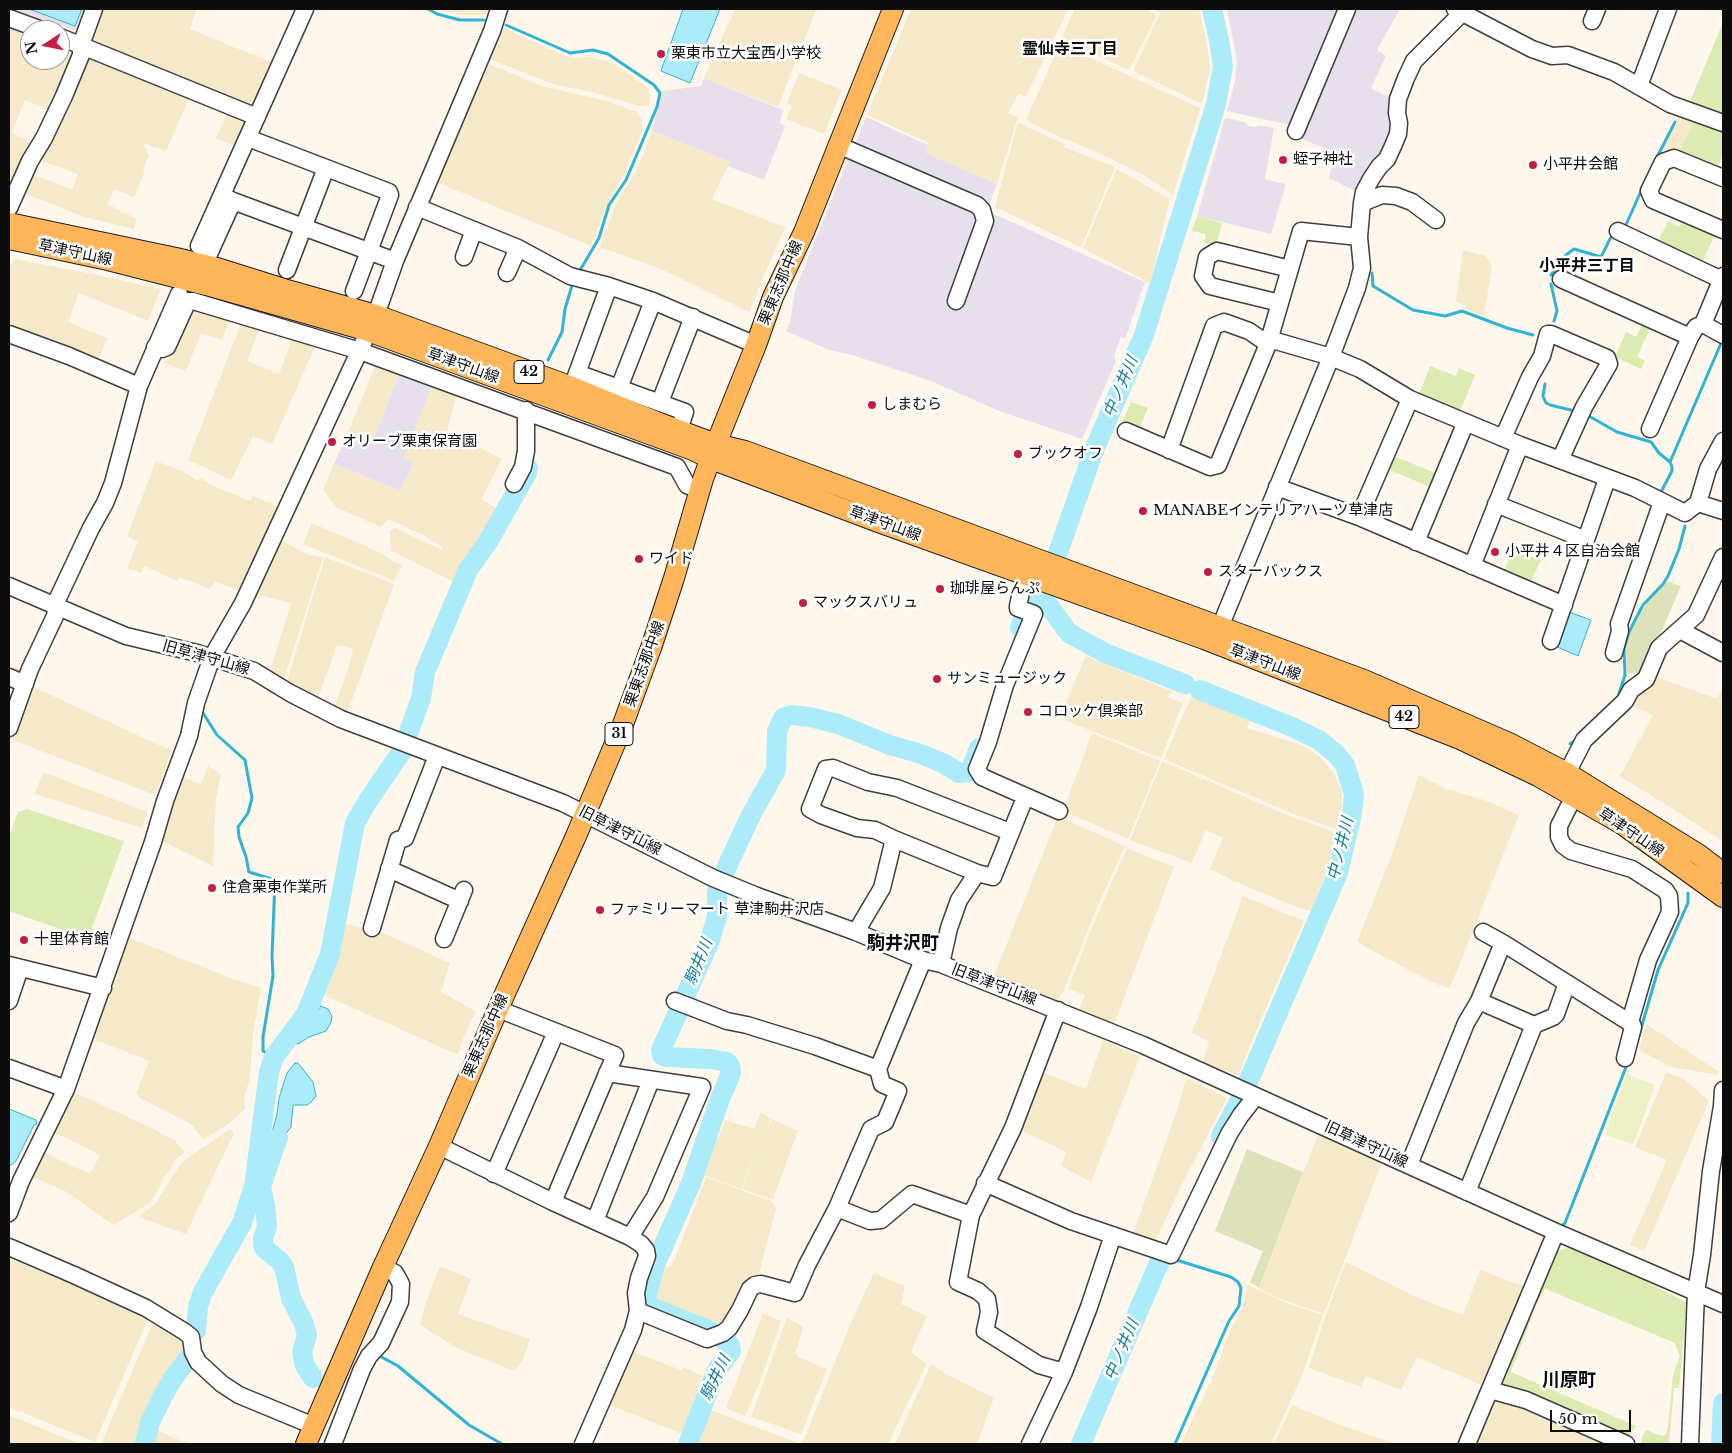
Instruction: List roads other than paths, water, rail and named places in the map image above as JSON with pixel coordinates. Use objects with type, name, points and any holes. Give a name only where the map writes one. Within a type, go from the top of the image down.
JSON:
[{"type":"main road","name":"栗東志那中線","points":[[306,1444],[586,813],[622,727],[652,645],[713,451],[756,345],[773,297],[804,232],[893,9]]},
{"type":"main road","name":"草津守山線","points":[[9,223],[118,244],[202,256],[686,448],[713,451]]},
{"type":"main road","name":"草津守山線","points":[[9,239],[117,262],[372,323],[575,380],[679,430],[713,451],[878,522],[1220,627],[1364,680],[1509,743],[1567,773],[1698,854],[1723,873]]},
{"type":"main road","name":"草津守山線","points":[[1060,577],[1204,639],[1460,739],[1538,776],[1622,824],[1723,897]]},
{"type":"street","points":[[9,208],[30,161],[44,138],[64,96],[81,55],[81,44],[94,9]]},
{"type":"street","points":[[202,256],[228,198],[248,138],[305,9]]},
{"type":"street","points":[[9,1213],[15,1179],[66,1090],[154,842],[165,801],[188,736],[196,703],[212,657],[243,603],[372,323],[417,207],[500,9]]},
{"type":"street","points":[[1296,131],[1347,9]]},
{"type":"street","points":[[1639,86],[1668,9]]},
{"type":"street","points":[[1220,627],[1331,358],[1357,288],[1362,268],[1359,237],[1364,192],[1394,146],[1399,123],[1397,113],[1398,99],[1406,78],[1414,61],[1461,10],[1532,49],[1552,56],[1568,55],[1614,72],[1670,104],[1723,123]]},
{"type":"street","points":[[70,40],[257,117]]},
{"type":"street","points":[[248,138],[389,192],[390,195],[354,291]]},
{"type":"street","points":[[838,145],[977,205],[982,210],[985,221],[956,301]]},
{"type":"street","points":[[1723,178],[1674,158],[1663,162],[1649,191],[1653,200],[1723,230]]},
{"type":"street","points":[[287,270],[326,168]]},
{"type":"street","points":[[1362,203],[1382,195],[1396,196],[1412,202],[1436,220]]},
{"type":"street","points":[[228,198],[396,261]]},
{"type":"street","points":[[417,207],[518,248],[576,278],[609,286],[653,301],[756,345]]},
{"type":"street","points":[[464,257],[474,230]]},
{"type":"street","points":[[1126,431],[1210,467],[1218,465],[1269,341],[1301,231],[1359,237]]},
{"type":"street","points":[[1618,231],[1722,278],[1703,324],[1696,327],[1690,337],[1650,429]]},
{"type":"street","points":[[508,273],[518,248]]},
{"type":"street","points":[[1280,303],[1210,286],[1203,276],[1206,257],[1217,251],[1290,269]]},
{"type":"street","points":[[1561,279],[1690,337]]},
{"type":"street","points":[[609,286],[575,380],[619,388],[685,412],[679,430]]},
{"type":"street","points":[[9,728],[30,669],[55,616],[58,598],[113,484],[139,386],[179,294]]},
{"type":"street","points":[[155,347],[162,349],[167,347],[189,300],[360,350],[677,466],[687,485],[700,491]]},
{"type":"street","points":[[619,388],[653,301]]},
{"type":"street","points":[[660,402],[693,317]]},
{"type":"street","points":[[1169,450],[1214,326],[1224,322],[1269,341],[1331,358],[1360,369],[1410,399],[1465,424],[1635,488],[1685,513],[1698,503],[1708,469],[1723,441]]},
{"type":"street","points":[[1703,324],[1723,335]]},
{"type":"street","points":[[9,334],[69,356],[139,386]]},
{"type":"street","points":[[1503,438],[1530,377],[1542,356],[1548,334],[1551,334],[1607,358],[1609,364],[1584,407],[1560,460]]},
{"type":"street","points":[[1359,518],[1410,399]]},
{"type":"street","points":[[514,484],[523,467],[526,451],[526,410]]},
{"type":"street","points":[[1416,542],[1465,424]]},
{"type":"street","points":[[1472,566],[1520,445]]},
{"type":"street","points":[[1550,640],[1564,605],[1607,478]]},
{"type":"street","points":[[1277,487],[1359,518],[1564,605]]},
{"type":"street","points":[[1614,653],[1620,631],[1619,624],[1662,502]]},
{"type":"street","points":[[1698,503],[1723,511]]},
{"type":"street","points":[[1496,504],[1586,540]]},
{"type":"street","points":[[1567,773],[1584,740],[1625,701],[1631,690],[1646,679],[1659,648],[1696,615],[1723,557]]},
{"type":"street","points":[[1032,570],[1018,608],[1034,614],[1005,685],[988,742],[977,770],[982,777],[1059,811]]},
{"type":"street","name":"旧草津守山線","points":[[9,586],[126,636],[212,657],[254,671],[341,719],[563,803],[720,881],[856,932],[924,960],[941,964],[1143,1044],[1556,1232],[1723,1304]]},
{"type":"street","points":[[1680,630],[1723,653]]},
{"type":"street","points":[[9,677],[25,684]]},
{"type":"street","points":[[372,928],[398,840],[405,838],[438,756]]},
{"type":"street","points":[[1010,832],[897,788],[868,782],[833,768],[826,769],[810,809],[857,828],[875,830],[977,873],[993,877],[1022,806]]},
{"type":"street","points":[[1574,796],[1559,826],[1559,837],[1563,845],[1571,851],[1632,869],[1665,890],[1669,896],[1670,912],[1648,960],[1630,1022]]},
{"type":"street","points":[[856,932],[882,888],[894,838]]},
{"type":"street","points":[[389,869],[462,896],[444,939]]},
{"type":"street","points":[[941,964],[948,928],[959,900],[977,873]]},
{"type":"street","points":[[1483,932],[1630,1022],[1633,1027],[1625,1058]]},
{"type":"street","points":[[1409,1166],[1466,1023],[1479,1001],[1503,943]]},
{"type":"street","points":[[638,1311],[708,1339],[729,1328],[750,1289],[755,1285],[761,1284],[795,1293],[837,1208],[871,1129],[885,1122],[898,1091],[882,1084],[878,1069],[924,960]]},
{"type":"street","points":[[9,1001],[15,966],[103,988]]},
{"type":"street","points":[[1467,1192],[1534,1025],[1556,1014],[1568,983]]},
{"type":"street","points":[[675,1001],[727,1021],[747,1025],[815,1046],[878,1069]]},
{"type":"street","points":[[1479,1001],[1534,1025]]},
{"type":"street","points":[[498,1009],[614,1054],[553,1202]]},
{"type":"street","points":[[1058,1010],[1012,1128],[971,1215],[958,1282],[978,1291],[987,1299],[989,1312],[985,1331],[1039,1365],[1064,1372]]},
{"type":"street","points":[[494,1174],[556,1032]]},
{"type":"street","points":[[9,1068],[66,1090]]},
{"type":"street","points":[[607,1073],[702,1087],[655,1197],[630,1237]]},
{"type":"street","points":[[594,1221],[651,1080]]},
{"type":"street","points":[[1690,1444],[1698,1293],[1711,1171],[1723,1090]]},
{"type":"street","points":[[985,1183],[1071,1221],[1171,1255],[1229,1134],[1256,1096]]},
{"type":"street","points":[[439,1146],[494,1174],[630,1237],[641,1244],[646,1250],[647,1256],[638,1278],[636,1293],[638,1311],[633,1330],[583,1444]]},
{"type":"street","points":[[837,1208],[870,1221],[881,1220],[912,1194],[971,1215]]},
{"type":"street","points":[[1467,1444],[1556,1232]]},
{"type":"street","points":[[1030,1444],[1064,1372],[1089,1307],[1113,1235]]},
{"type":"street","points":[[9,1247],[146,1308],[191,1337],[193,1352],[198,1362],[222,1384],[239,1395],[314,1426]]},
{"type":"street","points":[[333,1444],[362,1369],[381,1343],[400,1302],[401,1284],[395,1272],[383,1267]]},
{"type":"street","points":[[1490,1390],[1526,1400],[1626,1444]]},
{"type":"water","points":[[29,9],[82,9],[75,26],[70,24],[70,20],[59,20]]},
{"type":"water","points":[[683,9],[720,9],[690,83],[661,71]]},
{"type":"water","points":[[1566,611],[1591,620],[1578,656],[1555,646]]},
{"type":"water","points":[[321,1006],[328,1009],[332,1016],[326,1031],[309,1037],[298,1044],[295,1043],[295,1041]]},
{"type":"water","points":[[295,1063],[298,1063],[313,1082],[316,1096],[307,1105],[293,1105],[291,1127],[281,1140],[272,1134],[279,1098],[287,1073]]},
{"type":"water","points":[[9,1109],[36,1120],[37,1124],[34,1125],[16,1161],[9,1167]]},
{"type":"waterway","points":[[428,9],[437,14],[460,20],[484,20]]},
{"type":"waterway","name":"中ノ井川","points":[[1048,581],[1094,450],[1144,335],[1216,104],[1223,66],[1212,9]]},
{"type":"waterway","points":[[506,25],[570,53],[593,50],[608,54],[654,85],[660,93],[657,107],[626,180],[609,205],[599,238],[579,272]]},
{"type":"waterway","points":[[1656,159],[1675,122]]},
{"type":"waterway","points":[[1622,226],[1625,227],[1641,191]]},
{"type":"waterway","points":[[1551,275],[1566,255],[1574,249],[1601,257],[1613,233]]},
{"type":"waterway","points":[[1372,273],[1373,286],[1413,310],[1445,316],[1462,311],[1507,328],[1533,335]]},
{"type":"waterway","points":[[548,360],[562,332],[565,309],[573,282]]},
{"type":"waterway","points":[[1551,284],[1557,311],[1554,321]]},
{"type":"waterway","points":[[1670,462],[1722,341]]},
{"type":"waterway","points":[[1545,384],[1543,396],[1546,403],[1575,411]]},
{"type":"waterway","points":[[1587,415],[1617,432],[1651,442],[1659,453],[1670,462],[1672,471],[1661,492],[1662,494]]},
{"type":"waterway","points":[[196,1331],[198,1306],[203,1292],[242,1223],[254,1186],[269,1072],[274,1057],[306,1014],[330,954],[355,823],[402,751],[421,698],[425,672],[468,570],[489,540],[527,473],[528,468]]},
{"type":"waterway","points":[[1617,700],[1625,675],[1624,649],[1629,632],[1643,605],[1668,576],[1679,549],[1685,526]]},
{"type":"waterway","name":"駒井川","points":[[1020,628],[1033,595],[1042,597]]},
{"type":"waterway","name":"中ノ井川","points":[[1042,597],[1069,633],[1105,653],[1185,684]]},
{"type":"waterway","name":"中ノ井川","points":[[1200,690],[1292,727],[1319,740],[1336,754],[1345,765],[1354,794],[1352,814],[1338,873],[1248,1082]]},
{"type":"waterway","points":[[203,713],[217,735],[245,760],[252,798],[248,813],[238,827],[249,872],[275,880],[273,976],[263,1037],[263,1051],[274,1057]]},
{"type":"waterway","name":"駒井川","points":[[688,1444],[717,1370],[731,1351],[730,1345],[711,1331],[653,1308],[645,1301],[655,1265],[691,1183],[731,1073],[727,1062],[710,1059],[666,1057],[662,1055],[661,1050],[709,943],[717,917],[717,892],[724,873],[750,817],[776,770],[777,731],[783,718],[791,715],[810,717],[838,724],[890,745],[921,754],[945,764],[959,773],[970,772],[979,748]]},
{"type":"waterway","points":[[1570,744],[1577,739]]},
{"type":"waterway","points":[[1634,1053],[1658,970],[1688,903],[1688,893]]},
{"type":"waterway","points":[[1559,1228],[1565,1223],[1628,1062]]},
{"type":"waterway","name":"中ノ井川","points":[[1221,1136],[1240,1100]]},
{"type":"waterway","points":[[278,1138],[261,1189],[267,1227],[263,1244],[264,1248],[280,1261],[284,1267],[291,1298],[304,1324],[307,1335],[302,1352],[305,1366],[313,1378]]},
{"type":"waterway","name":"中ノ井川","points":[[1081,1444],[1162,1256]]},
{"type":"waterway","points":[[1173,1259],[1231,1277],[1238,1282],[1241,1288],[1239,1306],[1229,1321],[1175,1444]]},
{"type":"waterway","points":[[376,1354],[398,1366],[469,1425],[502,1444]]},
{"type":"waterway","points":[[145,1444],[150,1422],[162,1398],[172,1380],[190,1356]]},
{"type":"waterway","points":[[1721,1444],[1723,1403]]},
{"type":"place","name":"栗東市立大宝西小学校","points":[[661,54]]},
{"type":"place","name":"蛭子神社","points":[[1283,160]]},
{"type":"place","name":"小平井会館","points":[[1533,165]]},
{"type":"place","name":"しまむら","points":[[872,405]]},
{"type":"place","name":"オリーブ栗東保育園","points":[[332,442]]},
{"type":"place","name":"ブックオフ","points":[[1018,454]]},
{"type":"place","name":"MANABEインテリアハーツ草津店","points":[[1143,511]]},
{"type":"place","name":"小平井４区自治会館","points":[[1495,552]]},
{"type":"place","name":"ワイド","points":[[639,559]]},
{"type":"place","name":"スターバックス","points":[[1208,572]]},
{"type":"place","name":"珈琲屋らんぷ","points":[[940,589]]},
{"type":"place","name":"マックスバリュ","points":[[803,603]]},
{"type":"place","name":"サンミュージック","points":[[937,679]]},
{"type":"place","name":"コロッケ倶楽部","points":[[1028,712]]},
{"type":"place","name":"住倉栗東作業所","points":[[212,888]]},
{"type":"place","name":"ファミリーマート 草津駒井沢店","points":[[600,910]]},
{"type":"place","name":"十里体育館","points":[[24,940]]},
{"type":"district","name":"霊仙寺三丁目","points":[[1070,49]]},
{"type":"district","name":"小平井三丁目","points":[[1587,266]]},
{"type":"district","name":"駒井沢町","points":[[903,944]]},
{"type":"district","name":"川原町","points":[[1569,1381]]}]
